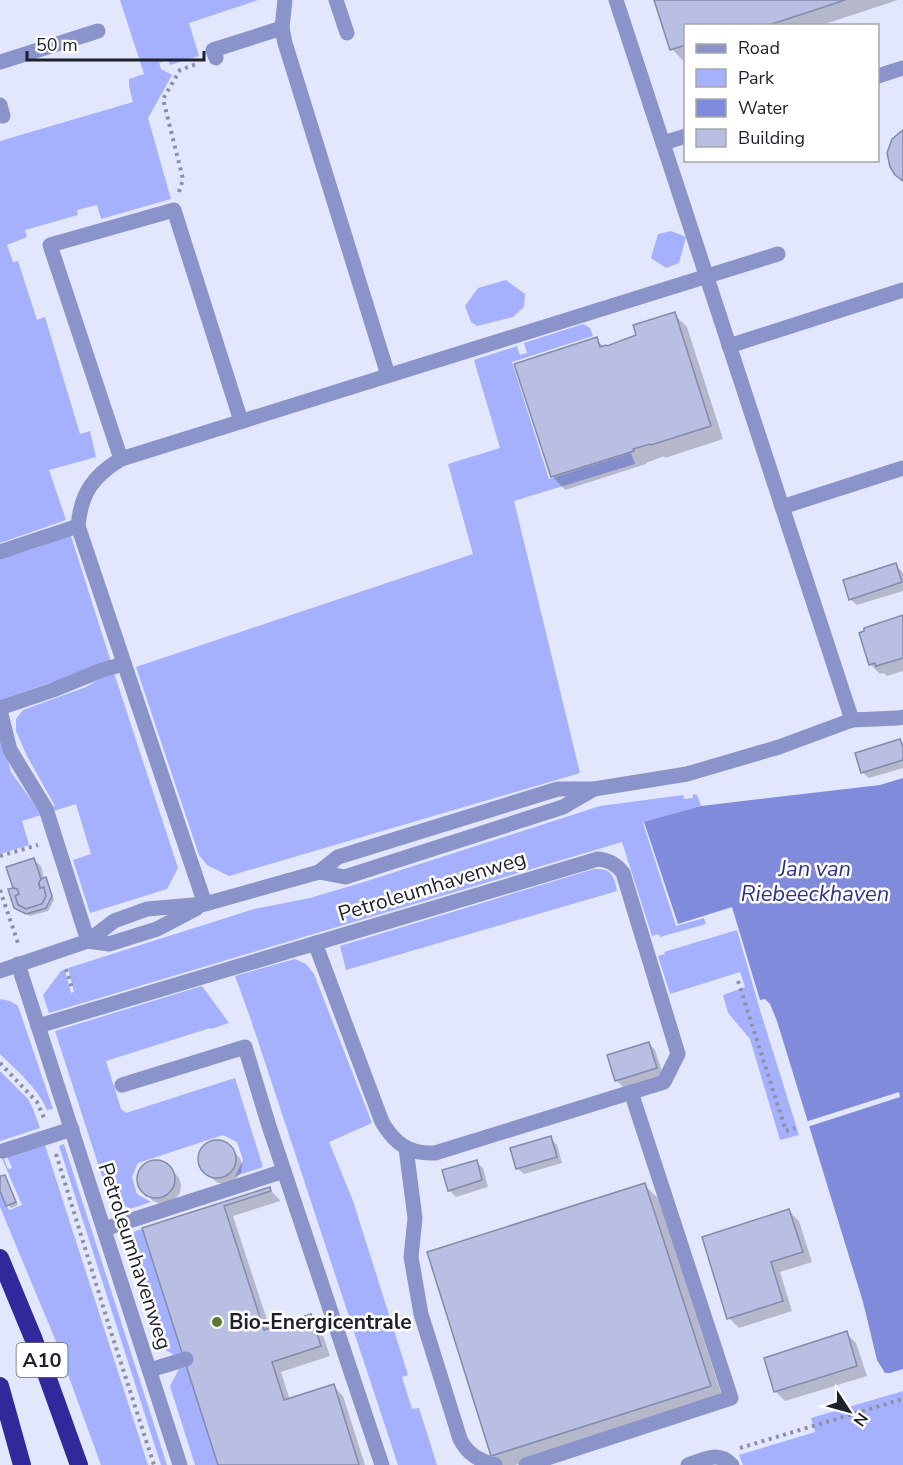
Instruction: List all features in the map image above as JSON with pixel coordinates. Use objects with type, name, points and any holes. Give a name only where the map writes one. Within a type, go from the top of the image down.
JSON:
[{"type":"highway","name":"A10","points":[[0,1258],[38,1350],[79,1465]]},
{"type":"highway","name":"A10","points":[[0,1386],[22,1465]]},
{"type":"street","points":[[285,0],[282,28],[292,69],[388,375]]},
{"type":"street","points":[[336,0],[347,33]]},
{"type":"street","points":[[616,0],[852,720]]},
{"type":"street","points":[[216,58],[213,50],[282,28]]},
{"type":"street","points":[[0,62],[98,31]]},
{"type":"street","points":[[879,76],[903,68]]},
{"type":"street","points":[[663,143],[684,137]]},
{"type":"street","points":[[121,459],[50,245],[174,210],[241,421]]},
{"type":"street","points":[[204,904],[78,526],[82,501],[97,476],[121,459],[778,254]]},
{"type":"street","points":[[729,346],[903,290]]},
{"type":"street","points":[[782,507],[903,468]]},
{"type":"street","points":[[0,552],[78,526]]},
{"type":"street","points":[[88,941],[46,809],[10,750],[0,709],[102,670],[124,664]]},
{"type":"street","points":[[0,971],[88,941],[114,921],[147,909],[204,904],[319,872],[338,857],[558,789],[594,789],[687,774],[779,747],[852,720],[903,717]]},
{"type":"street","name":"Petroleumhavenweg","points":[[39,1026],[598,859],[606,860],[618,867],[622,873],[678,1054],[664,1082],[631,1092]]},
{"type":"street","points":[[88,941],[109,944],[157,929],[204,904]]},
{"type":"street","points":[[315,943],[382,1122],[388,1133],[406,1148],[435,1153],[631,1092],[731,1398],[526,1465]]},
{"type":"street","name":"Petroleumhavenweg","points":[[22,963],[31,1003],[180,1465]]},
{"type":"street","points":[[122,1085],[245,1047],[382,1465]]},
{"type":"street","points":[[3,1151],[72,1128]]},
{"type":"street","points":[[406,1148],[415,1218],[411,1257],[421,1314],[465,1450],[495,1465]]},
{"type":"street","points":[[104,1229],[284,1171]]},
{"type":"street","points":[[150,1370],[186,1359]]},
{"type":"street","points":[[688,1465],[716,1456],[729,1462]]},
{"type":"path","points":[[174,210],[183,179],[163,99],[180,70],[216,58]]},
{"type":"path","points":[[0,856],[56,840]]},
{"type":"path","points":[[0,890],[22,963]]},
{"type":"path","points":[[738,981],[786,1131],[795,1128]]},
{"type":"path","points":[[0,1063],[37,1101],[44,1115],[154,1465]]},
{"type":"path","points":[[729,1462],[738,1449],[903,1399]]},
{"type":"green space","points":[[120,0],[258,0],[189,23],[199,56],[170,65],[168,60],[159,63],[161,69],[172,75],[148,118],[171,199],[101,219],[97,205],[77,210],[78,215],[25,230],[27,237],[7,245],[13,262],[18,261],[37,320],[45,317],[80,434],[90,431],[96,457],[49,470],[66,520],[0,543],[0,141],[133,102],[129,79],[144,74]]},
{"type":"green space","points":[[671,231],[686,237],[679,263],[666,268],[651,258],[658,234]]},
{"type":"green space","points":[[506,280],[525,294],[524,307],[513,317],[477,326],[471,322],[465,306],[478,288]]},
{"type":"green space","points":[[583,324],[590,328],[593,336],[512,362],[549,479],[631,453],[635,464],[514,501],[580,773],[229,876],[207,865],[199,855],[136,667],[473,554],[448,464],[500,448],[474,360],[517,346],[520,355],[527,353],[524,343]]},
{"type":"green space","points":[[70,533],[111,662],[0,700],[0,559],[39,547]]},
{"type":"green space","points":[[113,670],[178,868],[167,889],[90,913],[73,860],[91,854],[76,804],[22,821],[29,845],[0,854],[0,740],[11,772],[39,811],[55,806],[27,756],[16,731],[16,719],[23,710],[86,687]]},
{"type":"green space","points":[[693,794],[697,795],[701,806],[643,823],[676,926],[704,918],[706,924],[660,937],[659,934],[652,936],[622,842],[49,1013],[43,995],[63,970],[71,993],[74,992],[68,968],[254,909],[310,898],[364,882],[600,806],[683,795],[684,799],[693,798]]},
{"type":"green space","points":[[594,869],[605,870],[611,874],[617,891],[346,970],[340,946]]},
{"type":"green space","points":[[737,930],[799,1135],[780,1140],[750,1039],[728,1013],[723,995],[745,987],[740,972],[670,994],[658,956],[665,954],[664,952]]},
{"type":"green space","points":[[295,959],[306,964],[314,974],[372,1123],[329,1142],[353,1201],[408,1375],[402,1377],[412,1409],[419,1408],[437,1465],[398,1465],[235,976]]},
{"type":"green space","points":[[202,986],[229,1023],[106,1061],[121,1109],[126,1113],[235,1078],[263,1167],[235,1176],[243,1160],[237,1142],[223,1135],[138,1163],[132,1177],[137,1194],[151,1202],[130,1209],[109,1198],[55,1031]]},
{"type":"green space","points":[[0,999],[18,1006],[53,1109],[47,1110],[32,1087],[0,1054]]},
{"type":"green space","points":[[0,1071],[28,1099],[40,1128],[0,1141]]},
{"type":"green space","points":[[44,1142],[148,1465],[101,1465],[55,1339],[0,1207],[0,1191],[9,1210],[22,1205],[1,1156],[8,1169],[12,1168],[6,1154]]},
{"type":"green space","points":[[64,1144],[167,1465],[161,1465],[59,1146]]},
{"type":"green space","points":[[142,1229],[182,1353],[174,1355],[157,1345],[125,1249],[135,1231]]},
{"type":"green space","points":[[187,1367],[218,1465],[195,1465],[170,1386],[179,1369]]},
{"type":"green space","points":[[903,1391],[903,1465],[743,1465],[739,1455],[815,1432],[811,1418]]},
{"type":"water","name":"Jan van Riebeeckhaven","points":[[903,778],[903,1369],[885,1373],[877,1360],[863,1302],[777,1021],[770,1004],[765,999],[760,1000],[732,907],[678,924],[644,822],[701,806],[880,785]]},
{"type":"pier","points":[[899,1092],[900,1097],[807,1127],[805,1122]]},
{"type":"building","points":[[654,0],[845,0],[772,24],[684,24],[684,46],[670,50]]},
{"type":"building","points":[[903,130],[903,181],[890,167],[887,153],[892,139]]},
{"type":"building","points":[[675,312],[711,426],[551,477],[514,364],[597,337],[600,347],[607,346],[636,335],[633,325]]},
{"type":"building","points":[[896,563],[902,582],[849,600],[843,580]]},
{"type":"building","points":[[903,615],[903,658],[876,666],[875,663],[869,665],[859,633],[864,631],[864,628]]},
{"type":"building","points":[[900,739],[903,747],[903,760],[861,773],[855,753]]},
{"type":"building","points":[[34,858],[41,879],[39,885],[40,888],[44,887],[46,896],[42,904],[26,909],[18,905],[15,896],[19,894],[17,889],[13,888],[6,867]]},
{"type":"building","points":[[46,877],[52,896],[46,908],[26,914],[14,908],[8,889],[17,889],[19,894],[15,896],[18,905],[26,909],[42,904],[46,896],[44,887],[40,888],[39,883]]},
{"type":"building","points":[[649,1042],[657,1068],[615,1081],[607,1055]]},
{"type":"building","points":[[551,1136],[557,1157],[516,1169],[510,1148]]},
{"type":"building","points":[[217,1140],[224,1141],[230,1146],[235,1152],[235,1166],[230,1172],[224,1177],[217,1178],[210,1177],[204,1172],[199,1166],[198,1159],[199,1152],[204,1146],[210,1141]]},
{"type":"building","points":[[156,1160],[163,1161],[169,1166],[174,1172],[174,1186],[169,1192],[163,1197],[156,1198],[149,1197],[143,1192],[138,1186],[137,1179],[138,1172],[143,1166],[149,1161]]},
{"type":"building","points":[[477,1160],[482,1180],[448,1191],[442,1170]]},
{"type":"building","points":[[5,1175],[16,1202],[6,1206],[0,1191],[0,1176]]},
{"type":"building","points":[[645,1183],[711,1386],[491,1456],[427,1252]]},
{"type":"building","name":"Bio-Energicentrale","points":[[270,1187],[271,1191],[224,1206],[264,1330],[311,1314],[321,1346],[272,1362],[284,1400],[334,1384],[359,1465],[218,1465],[142,1228]]},
{"type":"building","points":[[789,1209],[803,1252],[771,1262],[783,1301],[727,1319],[702,1237]]},
{"type":"building","points":[[847,1331],[857,1366],[774,1392],[764,1358]]},
{"type":"place","name":"Bio-Energicentrale","points":[[217,1322]]}]
